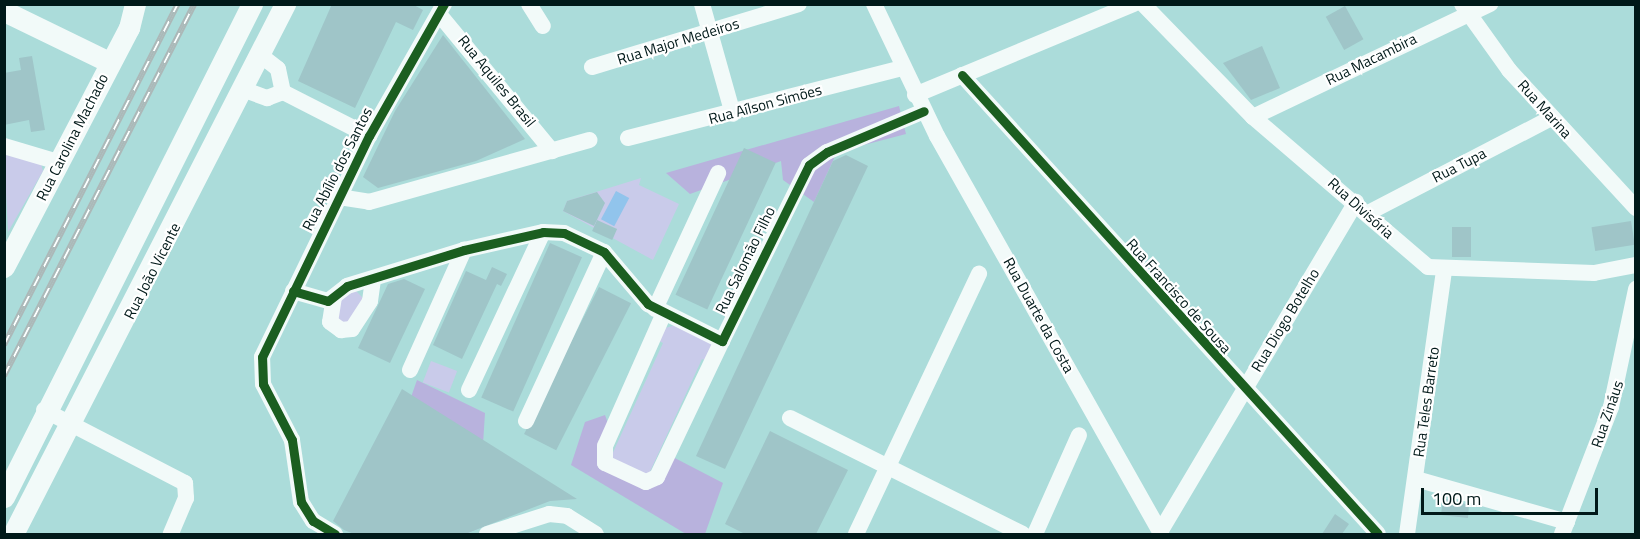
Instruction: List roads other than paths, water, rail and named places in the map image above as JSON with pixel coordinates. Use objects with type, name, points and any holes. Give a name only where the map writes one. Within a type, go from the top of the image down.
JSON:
[{"type":"main road","name":"Rua Carolina Machado","points":[[8,254],[129,28],[135,4]]},
{"type":"main road","points":[[129,28],[150,4]]},
{"type":"main road","points":[[4,497],[44,410],[252,4]]},
{"type":"main road","name":"Rua João Vicente","points":[[13,534],[74,421],[285,4]]},
{"type":"main road","points":[[4,11],[109,62]]},
{"type":"street","points":[[529,4],[543,26]]},
{"type":"street","points":[[702,4],[733,114]]},
{"type":"street","name":"Rua Major Medeiros","points":[[592,67],[799,4]]},
{"type":"street","name":"Rua Duarte da Costa","points":[[874,4],[915,95],[1161,533]]},
{"type":"street","points":[[915,95],[1134,4]]},
{"type":"street","name":"Rua Divisória","points":[[1143,4],[1253,117],[1362,207],[1416,258],[1444,270],[1594,273],[1635,265]]},
{"type":"street","name":"Rua Macambira","points":[[1253,117],[1474,6]]},
{"type":"street","name":"Rua Marina","points":[[1474,6],[1551,118],[1635,208]]},
{"type":"street","name":"Rua Abílio dos Santos","points":[[335,534],[313,521],[302,502],[292,440],[263,384],[264,352],[369,136],[442,9]]},
{"type":"street","name":"Rua Aquiles Brasil","points":[[442,9],[552,151]]},
{"type":"street","points":[[260,54],[278,69],[284,92]]},
{"type":"street","name":"Rua Aílson Simões","points":[[628,138],[733,114],[902,68]]},
{"type":"street","name":"Rua Francisco de Sousa","points":[[962,75],[1243,389],[1378,534]]},
{"type":"street","points":[[242,89],[267,98],[284,92],[369,136]]},
{"type":"street","name":"Rua Salomão Filho","points":[[718,173],[605,446],[605,463],[646,482],[657,477],[809,165],[826,152],[924,111]]},
{"type":"street","name":"Rua Tupa","points":[[1362,207],[1551,118]]},
{"type":"street","points":[[339,197],[369,202],[589,140]]},
{"type":"street","points":[[4,146],[58,162]]},
{"type":"street","name":"Rua Diogo Botelho","points":[[1161,533],[1243,389],[1362,207]]},
{"type":"street","points":[[293,291],[326,299],[347,286],[373,280],[464,250],[543,232],[575,236],[604,252],[660,311],[723,341]]},
{"type":"street","points":[[469,390],[543,232]]},
{"type":"street","points":[[410,370],[464,250]]},
{"type":"street","points":[[526,421],[604,252]]},
{"type":"street","name":"Rua Teles Barreto","points":[[1407,534],[1444,270]]},
{"type":"street","points":[[856,534],[979,274]]},
{"type":"street","points":[[326,299],[328,314],[336,328],[354,327],[370,301],[373,280]]},
{"type":"street","name":"Rua Zináus","points":[[1564,528],[1611,407],[1633,317],[1635,289]]},
{"type":"street","points":[[44,410],[74,421],[185,483],[186,498],[171,534]]},
{"type":"street","points":[[790,418],[1023,534]]},
{"type":"street","points":[[1035,534],[1079,435]]},
{"type":"street","points":[[1416,480],[1564,528]]},
{"type":"street","points":[[487,534],[534,514],[549,514],[567,516],[596,534]]},
{"type":"railway","points":[[4,345],[178,4]]},
{"type":"railway","points":[[4,376],[194,4]]}]
